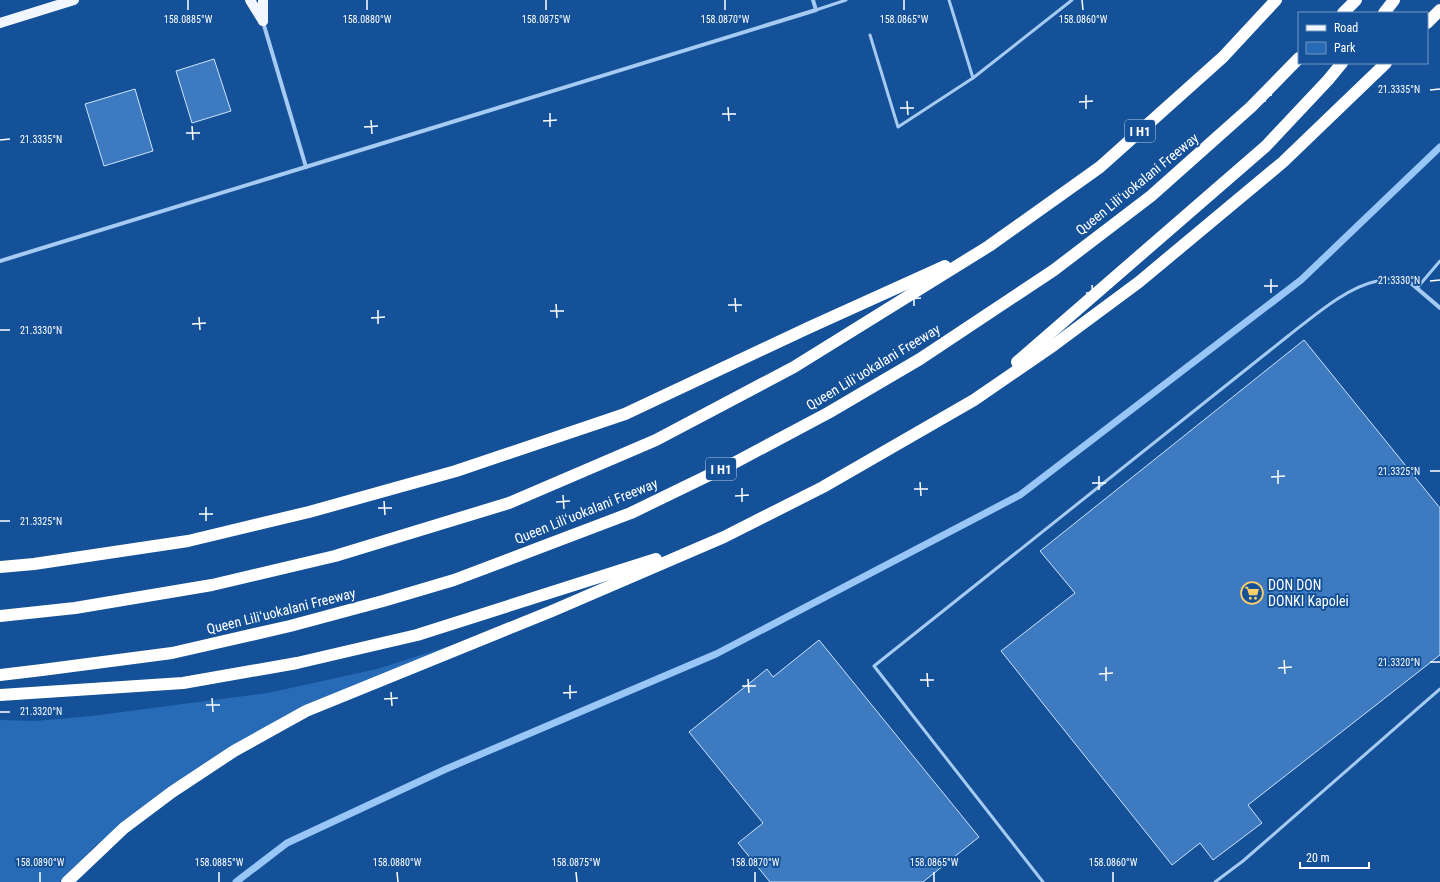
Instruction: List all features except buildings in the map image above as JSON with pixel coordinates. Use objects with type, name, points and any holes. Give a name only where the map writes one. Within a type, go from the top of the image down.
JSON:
[{"type":"highway","name":"I H1","points":[[0,616],[75,608],[212,585],[335,556],[509,503],[656,440],[794,367],[989,246],[1100,167],[1223,57],[1276,0]]},
{"type":"highway","points":[[1344,12],[1356,0]]},
{"type":"highway","points":[[1385,12],[1394,0]]},
{"type":"highway","points":[[1428,22],[1440,10]]},
{"type":"highway","name":"Queen Liliʻuokalani Freeway","points":[[0,675],[172,653],[290,626],[454,580],[631,513],[828,413],[920,359],[1054,270],[1151,196],[1251,107],[1298,59]]},
{"type":"highway","points":[[974,400],[1266,146],[1341,64]]},
{"type":"highway","points":[[67,882],[124,828],[172,792],[234,751],[306,711],[552,611],[724,537],[823,486],[974,400],[1054,345],[1139,282],[1283,162],[1385,64]]},
{"type":"highway","points":[[0,567],[34,564],[188,541],[309,512],[456,471],[625,414],[808,328],[989,246]]},
{"type":"highway","points":[[0,695],[183,683],[297,663],[417,635],[724,537]]},
{"type":"main road","points":[[0,23],[74,0]]},
{"type":"main road","points":[[250,0],[263,21]]},
{"type":"main road","points":[[263,0],[263,21]]},
{"type":"street","points":[[0,261],[816,10],[813,0]]},
{"type":"street","points":[[263,21],[306,167]]},
{"type":"street","points":[[1405,278],[1440,308]]},
{"type":"lane","points":[[816,10],[846,0]]},
{"type":"lane","points":[[949,0],[973,78]]},
{"type":"lane","points":[[870,35],[898,127],[973,78],[1072,0]]},
{"type":"lane","points":[[1417,288],[1440,261]]},
{"type":"lane","points":[[1043,882],[874,666],[1322,310],[1355,288],[1391,278],[1405,278]]},
{"type":"lane","points":[[1215,882],[1243,861],[1440,688]]},
{"type":"green space","points":[[490,633],[328,696],[151,801],[96,845],[59,882],[0,882],[0,720],[36,721],[91,716],[268,693],[377,669]]},
{"type":"waterway","points":[[236,882],[287,843],[446,769],[716,654],[1020,495],[1301,280],[1440,147]]},
{"type":"place","name":"DON DON DONKI Kapolei","points":[[1252,593]]}]
